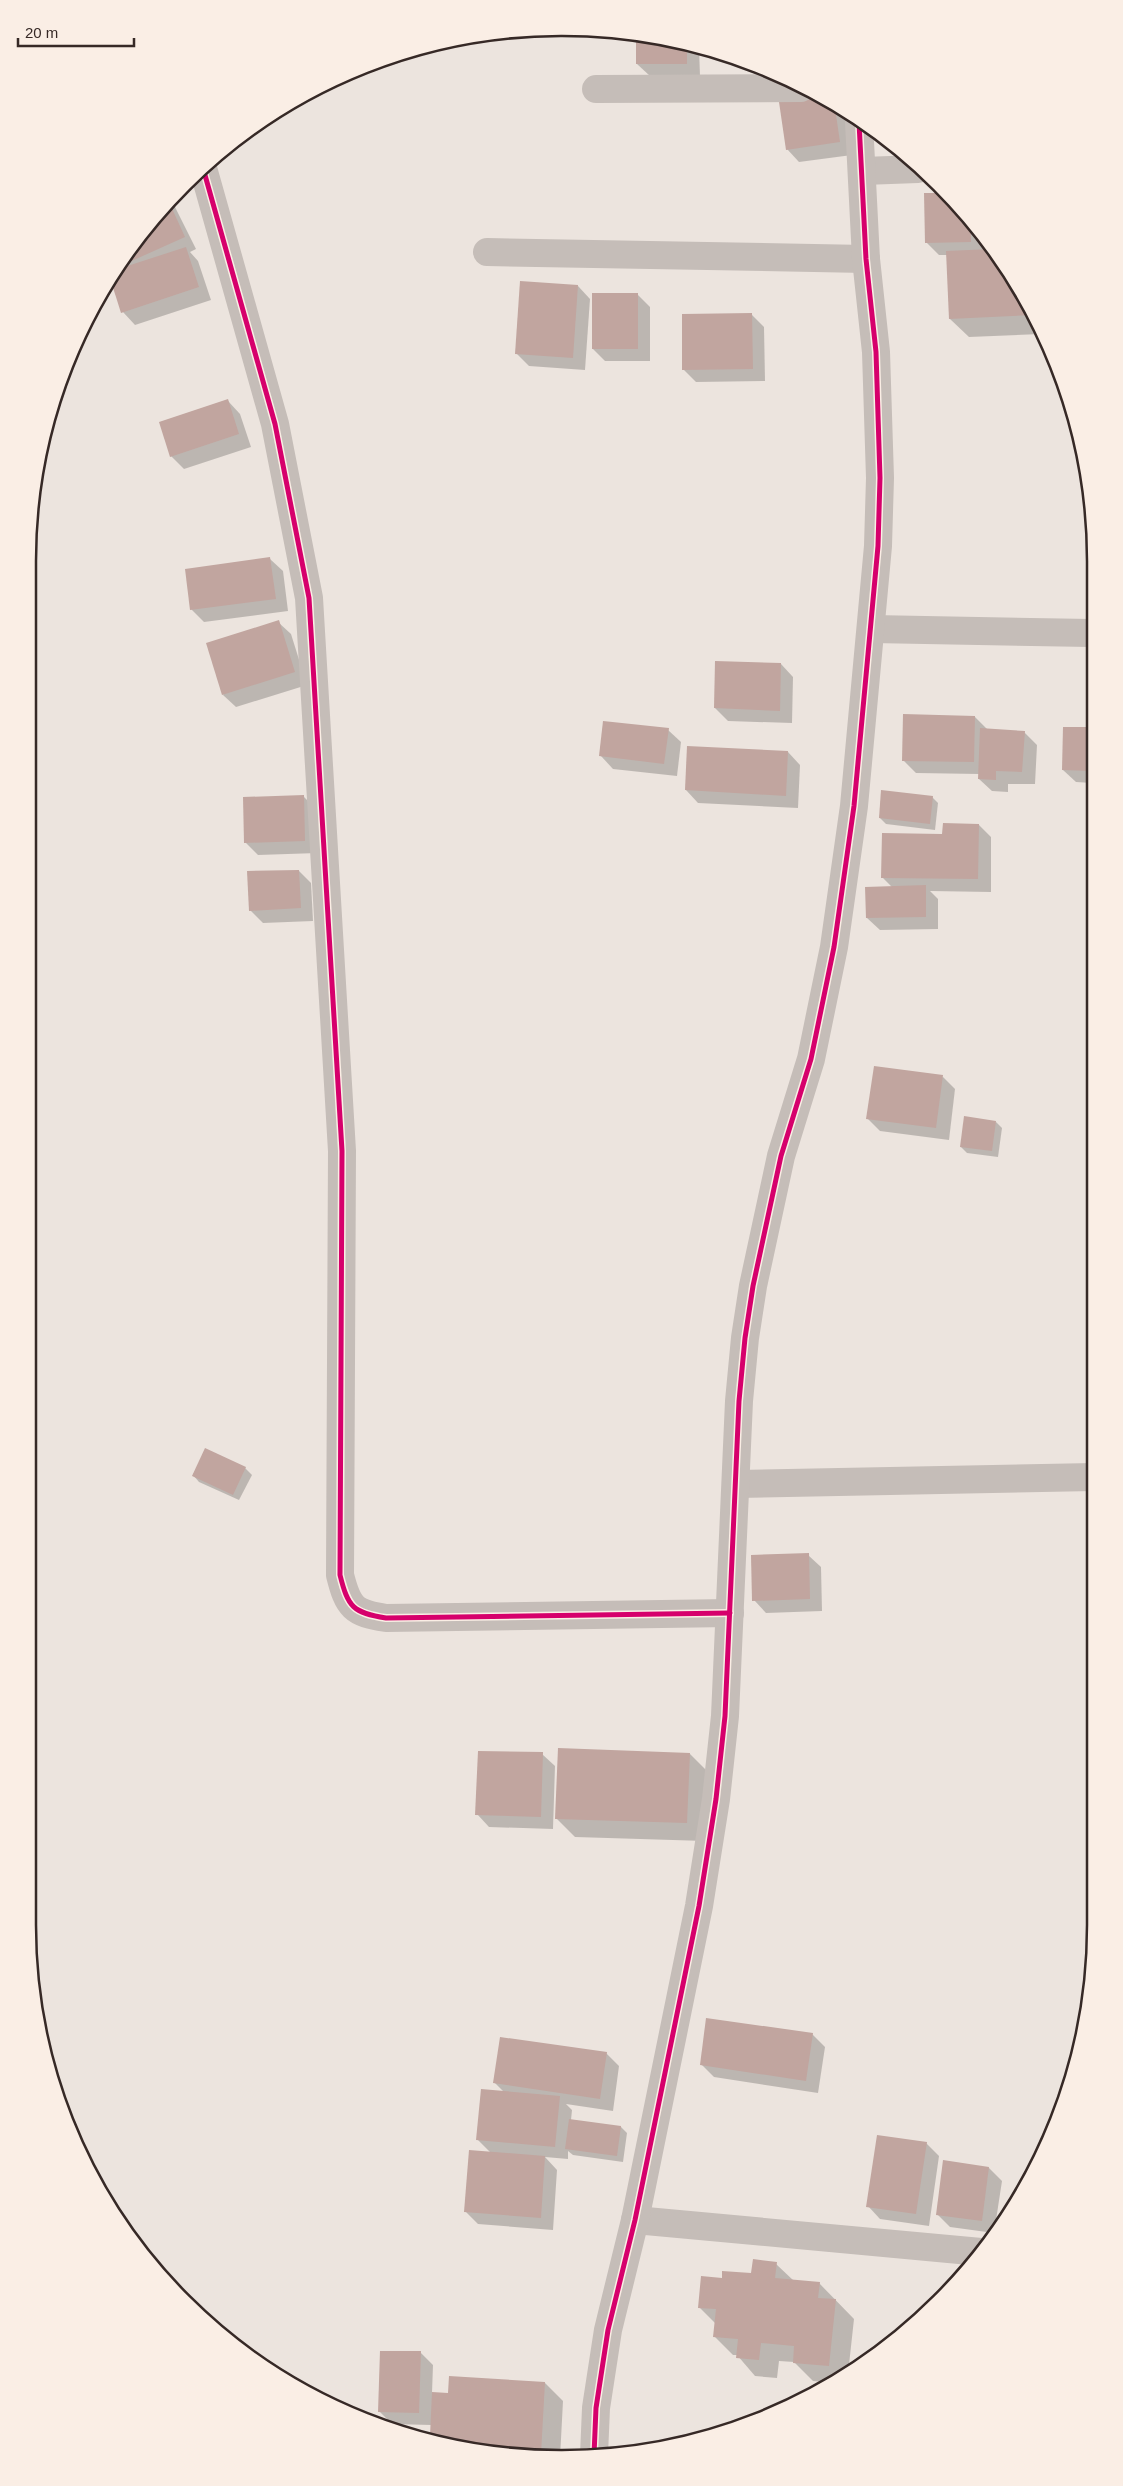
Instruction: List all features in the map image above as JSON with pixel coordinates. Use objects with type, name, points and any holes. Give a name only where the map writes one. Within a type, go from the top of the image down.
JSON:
[{"type":"street","points":[[596,89],[790,88]]},
{"type":"street","points":[[594,2449],[596,2408],[608,2330],[635,2220],[699,1906],[715,1809],[725,1716],[740,1402],[745,1338],[757,1259],[782,1156],[811,1060],[834,947],[854,806],[872,629],[878,546],[880,478],[876,352],[866,258],[859,130]]},
{"type":"street","points":[[862,171],[910,169]]},
{"type":"street","points":[[205,176],[275,424],[309,598],[342,1151],[340,1575],[344,1592],[352,1606],[364,1615],[386,1618],[730,1614]]},
{"type":"street","points":[[487,252],[866,258]]},
{"type":"street","points":[[872,629],[1087,633]]},
{"type":"street","points":[[737,1484],[1087,1477]]},
{"type":"street","points":[[635,2220],[972,2251]]},
{"type":"building","points":[[636,42],[687,52],[687,64],[636,64]]},
{"type":"building","points":[[808,98],[836,114],[840,142],[786,150],[779,102]]},
{"type":"building","points":[[924,193],[936,193],[971,233],[971,242],[925,243]]},
{"type":"building","points":[[172,209],[185,237],[131,261]]},
{"type":"building","points":[[186,247],[199,287],[121,313],[113,289],[128,266]]},
{"type":"building","points":[[983,249],[1025,315],[949,319],[946,251]]},
{"type":"building","points":[[520,281],[578,285],[573,358],[515,354]]},
{"type":"building","points":[[592,293],[638,293],[638,349],[592,349]]},
{"type":"building","points":[[752,313],[753,369],[682,370],[682,314]]},
{"type":"building","points":[[228,399],[239,434],[170,457],[159,422]]},
{"type":"building","points":[[270,557],[276,599],[190,610],[185,569]]},
{"type":"building","points":[[279,620],[295,672],[222,695],[206,643]]},
{"type":"building","points":[[715,661],[781,663],[780,711],[714,708]]},
{"type":"building","points":[[903,714],[975,716],[974,762],[902,761]]},
{"type":"building","points":[[603,721],[669,728],[664,764],[599,756]]},
{"type":"building","points":[[1063,727],[1087,727],[1087,771],[1062,770]]},
{"type":"building","points":[[980,728],[1025,731],[1022,772],[996,771],[996,780],[978,779]]},
{"type":"building","points":[[687,746],[788,751],[786,796],[685,790]]},
{"type":"building","points":[[881,790],[933,796],[930,824],[879,818]]},
{"type":"building","points":[[304,795],[305,841],[244,843],[243,797]]},
{"type":"building","points":[[943,823],[979,824],[978,879],[881,878],[882,833],[942,834]]},
{"type":"building","points":[[299,870],[301,908],[249,911],[247,871]]},
{"type":"building","points":[[926,885],[926,917],[866,918],[865,887]]},
{"type":"building","points":[[874,1066],[943,1075],[936,1128],[866,1119]]},
{"type":"building","points":[[964,1116],[996,1121],[992,1151],[960,1147]]},
{"type":"building","points":[[205,1448],[246,1467],[233,1495],[192,1476]]},
{"type":"building","points":[[809,1553],[810,1599],[752,1601],[751,1555]]},
{"type":"building","points":[[558,1748],[690,1753],[687,1823],[555,1819]]},
{"type":"building","points":[[478,1751],[543,1752],[541,1817],[475,1815]]},
{"type":"building","points":[[706,2018],[813,2033],[806,2081],[700,2065]]},
{"type":"building","points":[[500,2037],[607,2052],[600,2099],[493,2083]]},
{"type":"building","points":[[481,2089],[560,2096],[555,2147],[476,2140]]},
{"type":"building","points":[[569,2119],[621,2126],[617,2156],[565,2149]]},
{"type":"building","points":[[877,2135],[927,2142],[916,2214],[866,2207]]},
{"type":"building","points":[[469,2150],[545,2156],[541,2218],[464,2212]]},
{"type":"building","points":[[943,2160],[989,2167],[982,2221],[936,2215]]},
{"type":"building","points":[[753,2259],[777,2262],[775,2278],[820,2282],[818,2298],[836,2299],[829,2366],[793,2363],[794,2346],[761,2343],[759,2360],[736,2358],[738,2339],[713,2337],[716,2309],[698,2308],[701,2276],[722,2278],[722,2271],[751,2273]]},
{"type":"building","points":[[380,2351],[421,2351],[419,2413],[378,2412]]},
{"type":"building","points":[[449,2376],[545,2382],[541,2449],[459,2440],[430,2433],[432,2392],[448,2393]]},
{"type":"cycle path","points":[[594,2449],[596,2408],[608,2330],[635,2220],[699,1906],[716,1799],[725,1716],[739,1401],[745,1338],[753,1286],[781,1156],[811,1059],[834,947],[854,806],[878,546],[880,478],[876,352],[866,259],[859,130]]},
{"type":"cycle path","points":[[205,176],[275,424],[309,598],[342,1151],[340,1575],[346,1595],[359,1611],[386,1618],[730,1613]]}]
